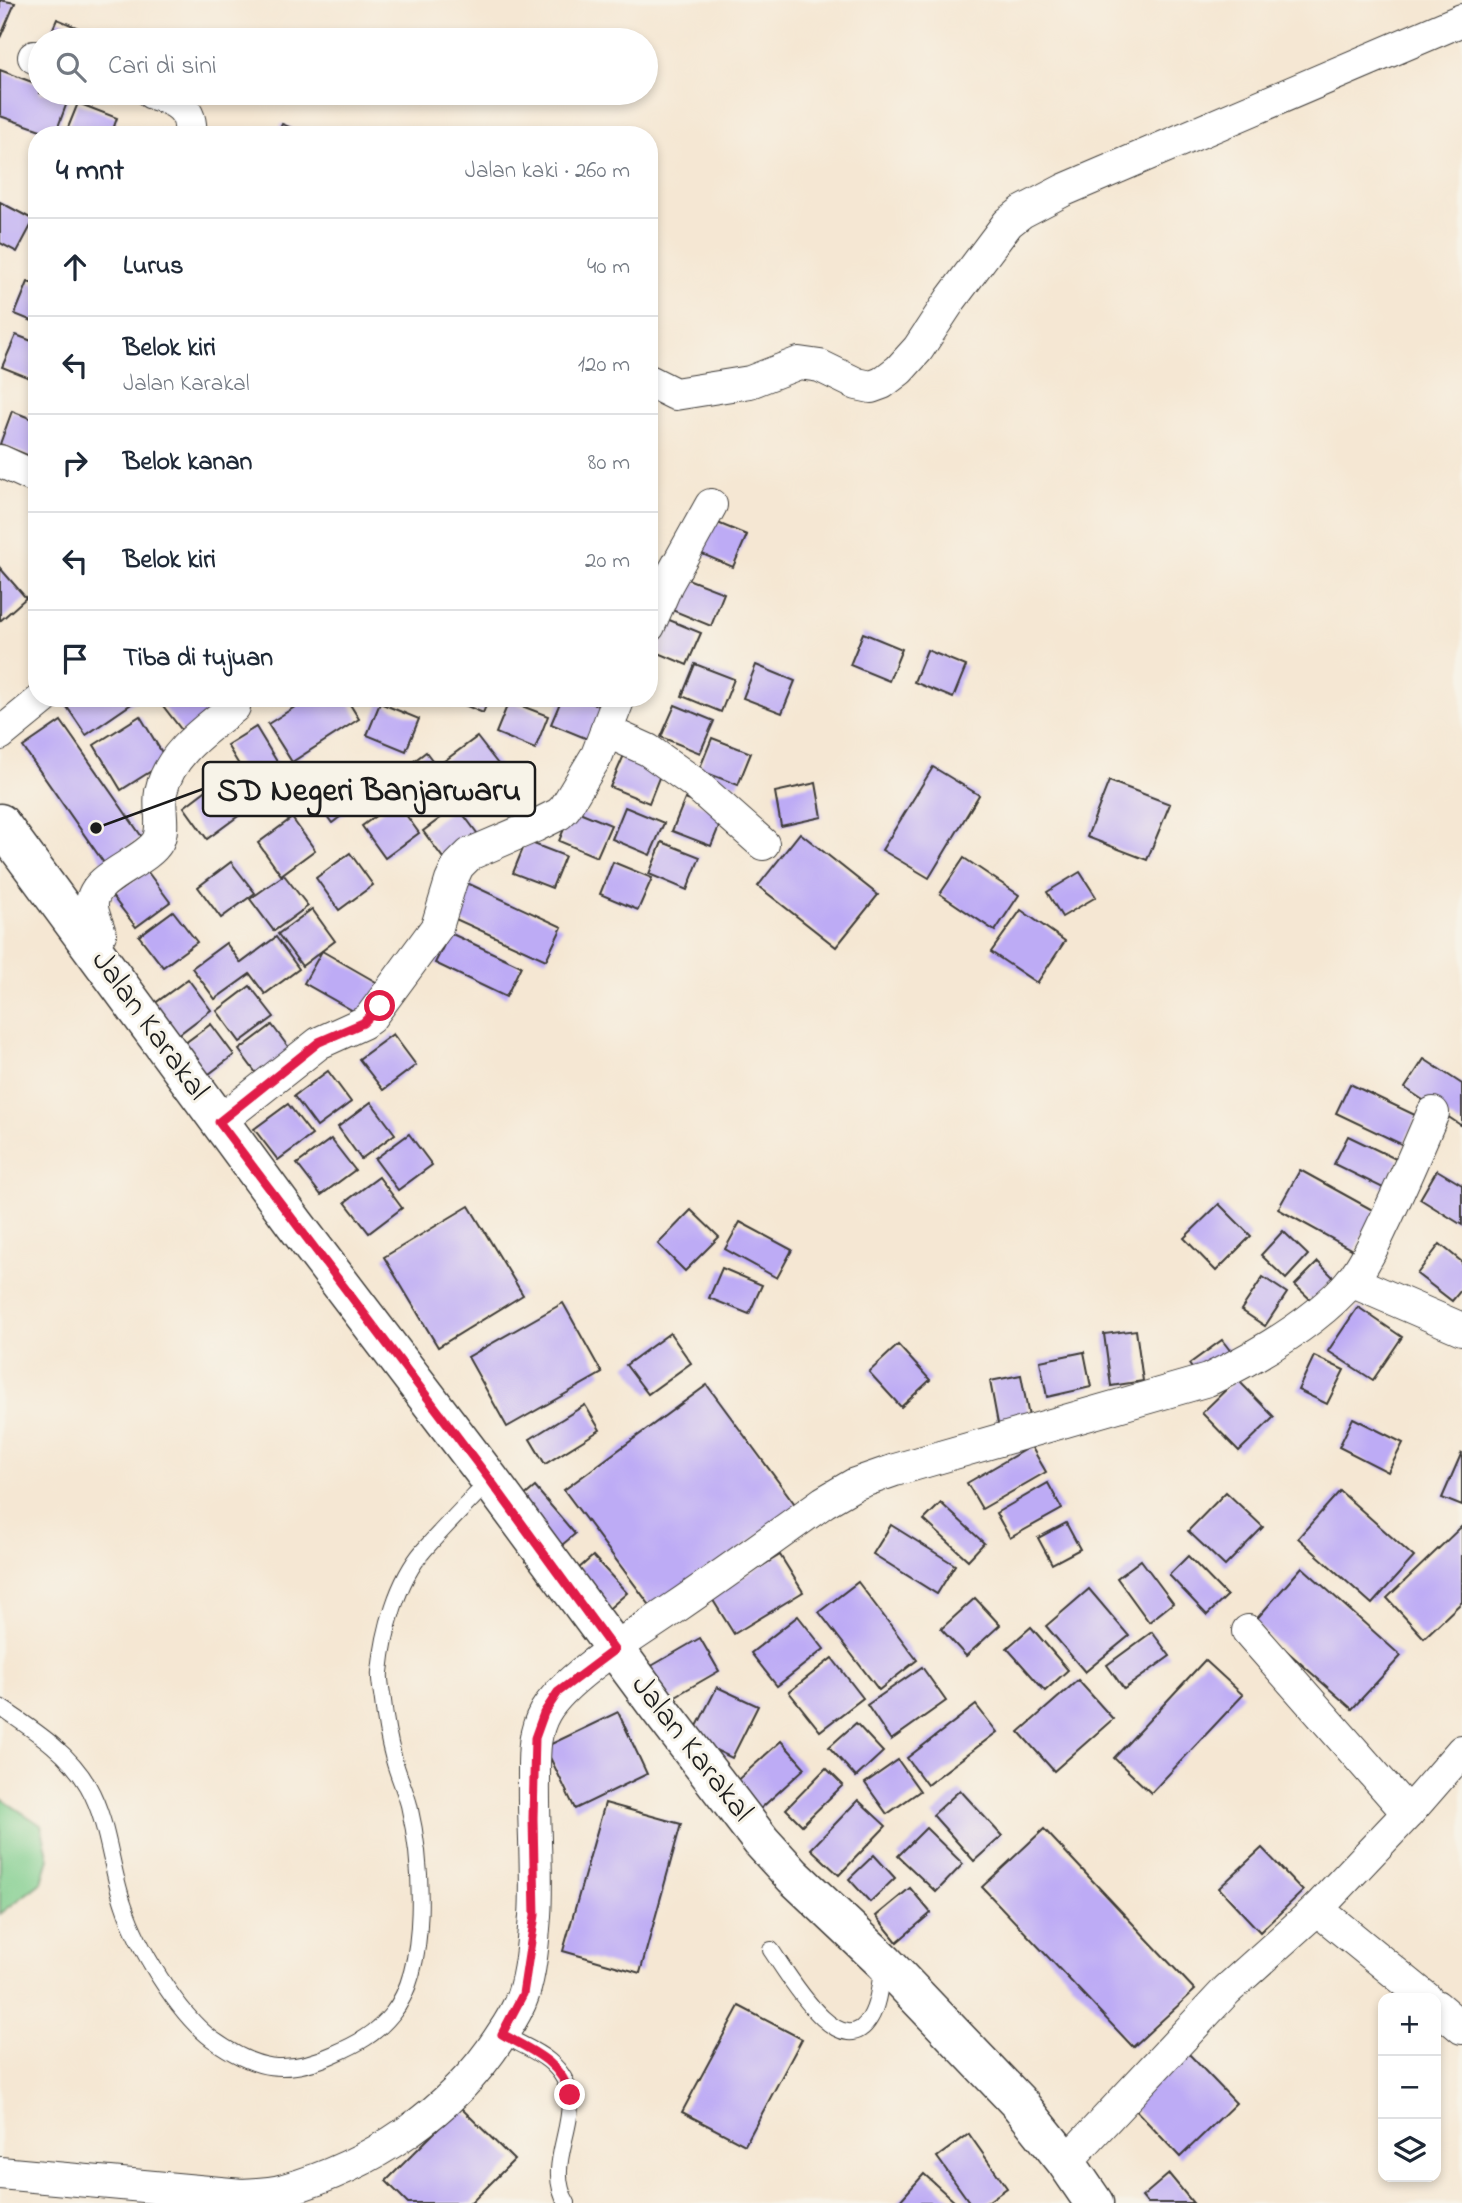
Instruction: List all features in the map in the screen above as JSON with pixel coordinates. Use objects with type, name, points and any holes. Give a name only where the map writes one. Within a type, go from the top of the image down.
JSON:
[{"type":"main road","name":"Jalan Karakal","points":[[0,823],[219,1122],[490,1480],[614,1650],[761,1841],[793,1876],[884,1962],[1018,2102],[1066,2162],[1093,2203]]},
{"type":"street","points":[[658,386],[675,394],[750,382],[799,363],[820,366],[857,384],[871,387],[882,383],[918,349],[951,299],[1001,233],[1022,212],[1064,190],[1462,20]]},
{"type":"street","points":[[180,105],[188,114],[191,126]]},
{"type":"street","points":[[0,461],[28,474]]},
{"type":"street","points":[[658,605],[711,505]]},
{"type":"street","points":[[0,734],[33,707]]},
{"type":"street","points":[[90,946],[100,934],[91,906],[93,897],[102,884],[156,844],[161,828],[161,793],[173,765],[195,738],[234,707]]},
{"type":"street","points":[[219,1122],[319,1042],[370,1018],[438,927],[458,866],[470,854],[559,814],[597,755],[615,707]]},
{"type":"street","points":[[606,730],[649,750],[693,782],[763,844]]},
{"type":"street","points":[[0,2173],[242,2196],[282,2191],[327,2175],[402,2136],[459,2090],[502,2034],[523,1994],[535,1915],[535,1738],[544,1713],[558,1692],[614,1650],[855,1484],[895,1469],[1208,1380],[1245,1362],[1288,1334],[1322,1310],[1351,1281],[1367,1259],[1433,1113]]},
{"type":"street","points":[[1351,1281],[1462,1329]]},
{"type":"street","points":[[1248,1631],[1408,1813]]},
{"type":"street","points":[[1066,2162],[1227,1990],[1317,1909],[1408,1813],[1462,1751]]},
{"type":"street","points":[[1317,1909],[1420,1993]]},
{"type":"street","points":[[1441,2010],[1462,2028]]},
{"type":"lane","points":[[0,1707],[54,1746],[87,1786],[101,1816],[123,1906],[135,1934],[152,1964],[191,2020],[227,2049],[249,2060],[286,2069],[317,2062],[351,2047],[370,2037],[393,2013],[407,1989],[415,1962],[420,1885],[409,1805],[385,1719],[380,1675],[386,1635],[396,1601],[416,1561],[490,1480]]},
{"type":"lane","points":[[771,1950],[818,2015],[832,2028],[845,2032],[863,2027],[870,2019],[884,1962]]},
{"type":"lane","points":[[502,2034],[548,2060],[567,2084],[571,2108],[558,2180],[567,2203]]},
{"type":"green space","points":[[0,1798],[41,1825],[49,1859],[42,1882],[0,1914]]},
{"type":"building","points":[[0,0],[15,3],[0,38]]},
{"type":"building","points":[[57,19],[78,28],[53,28]]},
{"type":"building","points":[[0,70],[28,80],[28,105],[66,105],[58,126],[29,126],[0,116]]},
{"type":"building","points":[[77,105],[117,118],[114,126],[69,126]]},
{"type":"building","points":[[0,202],[28,217],[28,231],[17,252],[0,243]]},
{"type":"building","points":[[28,282],[28,319],[15,314]]},
{"type":"building","points":[[16,335],[28,340],[28,377],[2,367]]},
{"type":"building","points":[[12,411],[28,417],[28,455],[0,444]]},
{"type":"building","points":[[708,519],[747,535],[733,567],[695,551]]},
{"type":"building","points":[[0,568],[26,598],[0,621]]},
{"type":"building","points":[[685,578],[724,593],[711,626],[672,610]]},
{"type":"building","points":[[662,617],[701,633],[687,665],[658,653],[658,627]]},
{"type":"building","points":[[863,633],[902,649],[889,681],[850,665]]},
{"type":"building","points":[[927,650],[966,666],[953,698],[914,682]]},
{"type":"building","points":[[695,664],[734,679],[721,712],[682,696]]},
{"type":"building","points":[[756,665],[795,681],[782,713],[743,698]]},
{"type":"building","points":[[675,705],[714,721],[700,753],[661,737]]},
{"type":"building","points":[[67,707],[127,707],[86,735]]},
{"type":"building","points":[[164,707],[216,707],[217,708],[184,733]]},
{"type":"building","points":[[295,707],[352,707],[359,719],[292,762],[268,724]]},
{"type":"building","points":[[378,707],[390,707],[419,719],[406,751],[367,735]]},
{"type":"building","points":[[469,707],[485,707],[483,713]]},
{"type":"building","points":[[507,707],[525,707],[548,716],[535,749],[496,733]]},
{"type":"building","points":[[558,707],[604,708],[590,740],[551,724]]},
{"type":"building","points":[[140,716],[167,761],[121,790],[94,745]]},
{"type":"building","points":[[61,721],[142,837],[104,863],[23,747]]},
{"type":"building","points":[[256,727],[293,788],[264,806],[227,745]]},
{"type":"building","points":[[477,737],[501,768],[467,793],[443,762]]},
{"type":"building","points":[[712,738],[751,753],[738,785],[699,770]]},
{"type":"building","points":[[426,752],[450,784],[416,809],[393,777]]},
{"type":"building","points":[[624,755],[662,770],[649,803],[610,787]]},
{"type":"building","points":[[343,766],[366,797],[332,823],[309,791]]},
{"type":"building","points":[[933,767],[979,795],[929,878],[882,850]]},
{"type":"building","points":[[1109,781],[1170,804],[1147,860],[1087,837]]},
{"type":"building","points":[[217,782],[241,814],[207,839],[184,807]]},
{"type":"building","points":[[816,783],[822,817],[781,826],[775,792]]},
{"type":"building","points":[[685,799],[724,814],[711,846],[672,831]]},
{"type":"building","points":[[396,801],[419,833],[385,858],[362,826]]},
{"type":"building","points":[[457,806],[480,837],[446,862],[423,831]]},
{"type":"building","points":[[625,807],[664,823],[650,855],[612,839]]},
{"type":"building","points":[[572,809],[611,825],[597,857],[559,841]]},
{"type":"building","points":[[292,818],[315,850],[281,875],[258,843]]},
{"type":"building","points":[[800,833],[878,895],[836,947],[758,886]]},
{"type":"building","points":[[526,841],[565,856],[552,888],[513,873]]},
{"type":"building","points":[[662,842],[700,857],[687,890],[649,874]]},
{"type":"building","points":[[350,853],[373,885],[339,910],[316,878]]},
{"type":"building","points":[[964,858],[1019,895],[995,931],[940,894]]},
{"type":"building","points":[[231,862],[255,893],[221,918],[198,887]]},
{"type":"building","points":[[613,862],[652,878],[638,910],[600,894]]},
{"type":"building","points":[[147,871],[170,902],[136,927],[112,896]]},
{"type":"building","points":[[1080,872],[1096,897],[1062,917],[1047,892]]},
{"type":"building","points":[[284,875],[308,906],[274,931],[250,899]]},
{"type":"building","points":[[465,882],[562,927],[546,960],[449,916]]},
{"type":"building","points":[[312,909],[335,941],[302,966],[278,934]]},
{"type":"building","points":[[1021,910],[1065,941],[1037,983],[991,952]]},
{"type":"building","points":[[173,911],[197,942],[163,967],[139,936]]},
{"type":"building","points":[[450,933],[521,966],[506,997],[435,963]]},
{"type":"building","points":[[276,937],[299,969],[265,994],[250,974],[215,999],[192,968],[226,943],[241,963]]},
{"type":"building","points":[[322,951],[383,986],[364,1017],[304,983]]},
{"type":"building","points":[[188,979],[211,1010],[178,1035],[154,1004]]},
{"type":"building","points":[[250,986],[274,1017],[240,1042],[217,1011]]},
{"type":"building","points":[[211,1024],[234,1055],[201,1080],[177,1049]]},
{"type":"building","points":[[272,1025],[295,1056],[262,1081],[239,1050]]},
{"type":"building","points":[[393,1034],[416,1065],[383,1090],[359,1059]]},
{"type":"building","points":[[1424,1059],[1462,1084],[1462,1126],[1405,1088]]},
{"type":"building","points":[[328,1071],[351,1102],[317,1127],[294,1096]]},
{"type":"building","points":[[1350,1084],[1417,1116],[1403,1145],[1336,1113]]},
{"type":"building","points":[[371,1102],[395,1134],[361,1159],[338,1127]]},
{"type":"building","points":[[288,1104],[312,1135],[278,1160],[254,1129]]},
{"type":"building","points":[[409,1134],[432,1165],[398,1190],[375,1159]]},
{"type":"building","points":[[1348,1136],[1398,1160],[1385,1189],[1334,1164]]},
{"type":"building","points":[[331,1139],[355,1170],[321,1195],[297,1164]]},
{"type":"building","points":[[1300,1170],[1376,1212],[1354,1251],[1278,1209]]},
{"type":"building","points":[[1437,1170],[1462,1185],[1462,1225],[1420,1199]]},
{"type":"building","points":[[379,1177],[402,1208],[369,1233],[345,1202]]},
{"type":"building","points":[[1219,1204],[1251,1236],[1216,1271],[1184,1238]]},
{"type":"building","points":[[469,1206],[523,1295],[438,1347],[384,1257]]},
{"type":"building","points":[[691,1210],[719,1237],[685,1271],[658,1244]]},
{"type":"building","points":[[740,1222],[792,1250],[777,1278],[725,1249]]},
{"type":"building","points":[[1283,1231],[1308,1255],[1286,1279],[1261,1255]]},
{"type":"building","points":[[1440,1244],[1462,1262],[1462,1289],[1452,1301],[1417,1274]]},
{"type":"building","points":[[1318,1262],[1334,1278],[1311,1300],[1295,1285]]},
{"type":"building","points":[[722,1268],[762,1285],[749,1314],[709,1298]]},
{"type":"building","points":[[1263,1277],[1287,1293],[1265,1326],[1241,1310]]},
{"type":"building","points":[[563,1303],[602,1373],[507,1427],[468,1357]]},
{"type":"building","points":[[1358,1307],[1402,1337],[1373,1380],[1328,1351]]},
{"type":"building","points":[[1136,1330],[1143,1381],[1111,1386],[1104,1334]]},
{"type":"building","points":[[670,1333],[691,1363],[648,1394],[626,1365]]},
{"type":"building","points":[[1222,1340],[1232,1353],[1199,1378],[1189,1364]]},
{"type":"building","points":[[898,1345],[930,1380],[901,1407],[869,1372]]},
{"type":"building","points":[[1084,1352],[1091,1387],[1047,1397],[1040,1361]]},
{"type":"building","points":[[1314,1356],[1344,1370],[1327,1404],[1298,1390]]},
{"type":"building","points":[[1021,1375],[1030,1422],[999,1429],[990,1381]]},
{"type":"building","points":[[1237,1379],[1274,1417],[1239,1451],[1202,1413]]},
{"type":"building","points":[[707,1385],[797,1507],[655,1612],[564,1490]]},
{"type":"building","points":[[585,1405],[600,1430],[545,1464],[530,1439]]},
{"type":"building","points":[[1353,1418],[1403,1443],[1388,1472],[1339,1447]]},
{"type":"building","points":[[1031,1446],[1046,1472],[982,1509],[967,1483]]},
{"type":"building","points":[[1462,1452],[1462,1506],[1442,1498]]},
{"type":"building","points":[[1048,1483],[1062,1509],[1010,1538],[996,1513]]},
{"type":"building","points":[[535,1487],[575,1534],[556,1550],[516,1503]]},
{"type":"building","points":[[1340,1491],[1414,1557],[1372,1604],[1298,1538]]},
{"type":"building","points":[[1226,1492],[1263,1527],[1225,1566],[1188,1531]]},
{"type":"building","points":[[941,1503],[984,1543],[968,1560],[924,1520]]},
{"type":"building","points":[[1066,1523],[1080,1549],[1052,1564],[1038,1538]]},
{"type":"building","points":[[891,1525],[955,1565],[937,1594],[873,1554]]},
{"type":"building","points":[[1462,1526],[1462,1602],[1424,1638],[1387,1598]]},
{"type":"building","points":[[780,1555],[803,1592],[734,1634],[711,1597]]},
{"type":"building","points":[[593,1556],[627,1593],[604,1613],[570,1576]]},
{"type":"building","points":[[1188,1556],[1227,1596],[1207,1615],[1169,1575]]},
{"type":"building","points":[[1141,1560],[1173,1603],[1149,1622],[1117,1578]]},
{"type":"building","points":[[1302,1567],[1401,1656],[1352,1709],[1254,1622]]},
{"type":"building","points":[[858,1582],[917,1660],[879,1690],[819,1612]]},
{"type":"building","points":[[1089,1589],[1129,1636],[1085,1672],[1046,1626]]},
{"type":"building","points":[[975,1598],[1000,1625],[966,1656],[941,1629]]},
{"type":"building","points":[[798,1616],[824,1649],[777,1686],[751,1653]]},
{"type":"building","points":[[1031,1627],[1068,1670],[1045,1691],[1007,1648]]},
{"type":"building","points":[[1152,1632],[1170,1656],[1124,1689],[1107,1665]]},
{"type":"building","points":[[700,1638],[719,1671],[667,1701],[648,1668]]},
{"type":"building","points":[[832,1658],[863,1698],[820,1731],[789,1692]]},
{"type":"building","points":[[1205,1660],[1243,1695],[1151,1793],[1114,1758]]},
{"type":"building","points":[[922,1667],[946,1701],[891,1740],[867,1705]]},
{"type":"building","points":[[1078,1680],[1113,1719],[1054,1771],[1019,1732]]},
{"type":"building","points":[[717,1687],[758,1706],[732,1758],[691,1738]]},
{"type":"building","points":[[976,1705],[997,1732],[927,1785],[907,1758]]},
{"type":"building","points":[[618,1712],[647,1774],[575,1809],[545,1747]]},
{"type":"building","points":[[856,1723],[883,1752],[856,1777],[829,1747]]},
{"type":"building","points":[[781,1741],[805,1768],[758,1811],[733,1784]]},
{"type":"building","points":[[898,1760],[920,1791],[887,1814],[865,1783]]},
{"type":"building","points":[[826,1768],[843,1785],[802,1825],[786,1809]]},
{"type":"building","points":[[960,1790],[1002,1836],[974,1861],[933,1815]]},
{"type":"building","points":[[858,1800],[886,1826],[839,1875],[811,1849]]},
{"type":"building","points":[[605,1803],[681,1824],[640,1973],[563,1951]]},
{"type":"building","points":[[926,1828],[963,1864],[936,1892],[898,1856]]},
{"type":"building","points":[[1044,1829],[1195,1990],[1133,2047],[982,1887]]},
{"type":"building","points":[[1262,1848],[1303,1891],[1260,1932],[1219,1888]]},
{"type":"building","points":[[874,1855],[895,1878],[870,1902],[849,1879]]},
{"type":"building","points":[[910,1888],[931,1913],[897,1942],[876,1916]]},
{"type":"building","points":[[739,2006],[802,2039],[745,2145],[682,2112]]},
{"type":"building","points":[[1186,2051],[1236,2103],[1180,2157],[1130,2104]]},
{"type":"building","points":[[460,2107],[514,2160],[471,2203],[408,2203],[386,2181]]},
{"type":"building","points":[[969,2134],[1007,2188],[986,2203],[970,2203],[937,2157]]},
{"type":"building","points":[[924,2174],[956,2203],[898,2203]]},
{"type":"building","points":[[1169,2174],[1193,2203],[1147,2203],[1142,2197]]},
{"type":"place","name":"SD Negeri Banjarwaru","points":[[96,828]]},
{"type":"route","points":[[380,1006],[363,1023],[319,1042],[219,1122],[490,1480],[614,1650],[558,1692],[544,1713],[535,1738],[535,1915],[523,1994],[502,2034],[548,2060],[559,2071],[570,2095]]}]
